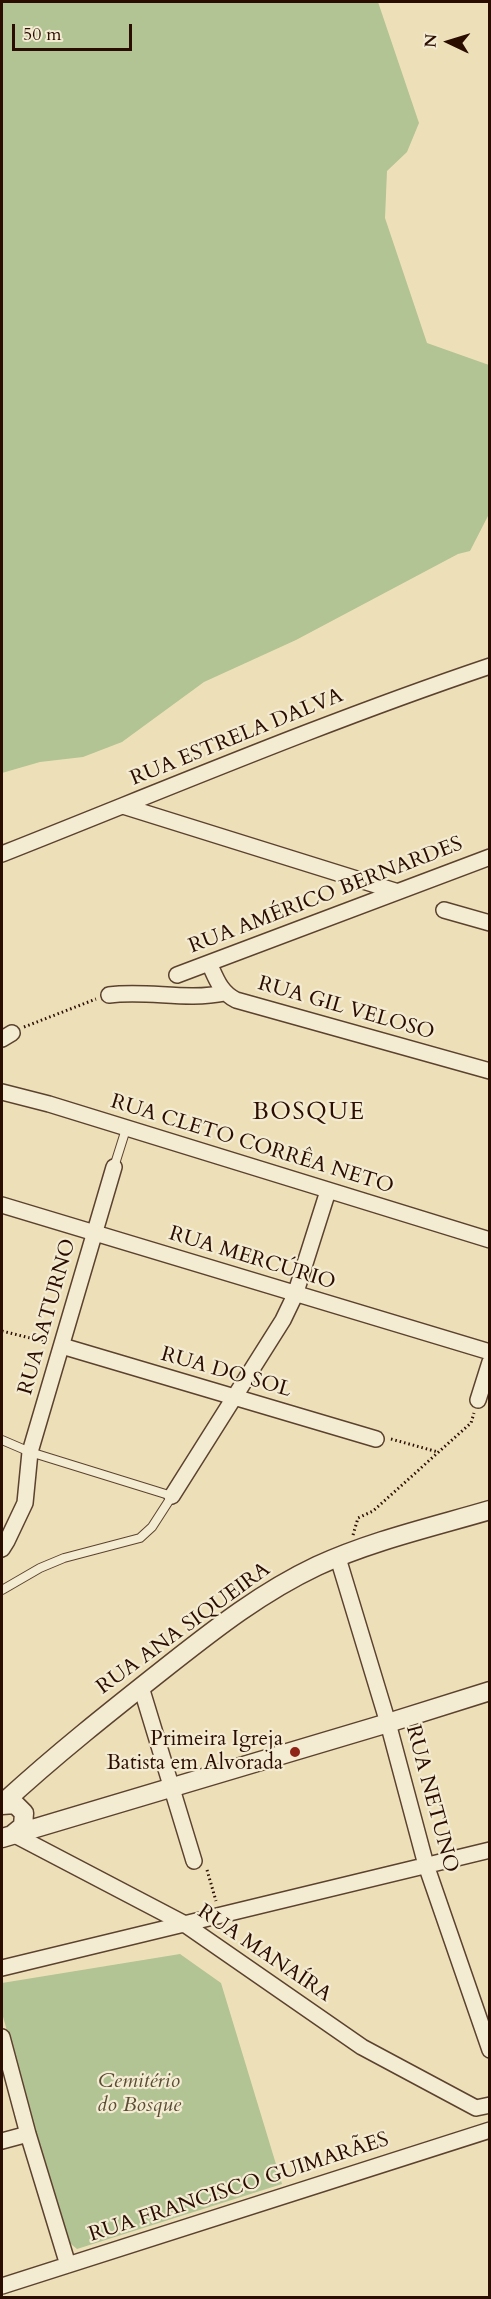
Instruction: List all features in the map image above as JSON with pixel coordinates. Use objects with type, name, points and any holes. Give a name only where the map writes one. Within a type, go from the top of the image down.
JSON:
[{"type":"street","name":"RUA ESTRELA DALVA","points":[[2,854],[350,716],[489,666]]},
{"type":"street","points":[[123,806],[395,891]]},
{"type":"street","name":"RUA AMÉRICO BERNARDES","points":[[177,975],[489,856]]},
{"type":"street","points":[[444,910],[489,923]]},
{"type":"street","name":"RUA GIL VELOSO","points":[[209,963],[219,986],[225,993],[243,1002],[489,1071]]},
{"type":"street","points":[[110,995],[139,993],[202,996],[225,993]]},
{"type":"street","name":"RUA CLETO CORRÊA NETO","points":[[2,1092],[49,1104],[489,1239]]},
{"type":"street","name":"RUA SATURNO","points":[[2,1549],[25,1503],[30,1452],[114,1167]]},
{"type":"street","points":[[172,1496],[236,1398],[283,1320],[295,1295],[328,1191]]},
{"type":"street","name":"RUA MERCÚRIO","points":[[2,1205],[489,1352]]},
{"type":"street","name":"RUA DO SOL","points":[[62,1346],[376,1439]]},
{"type":"street","points":[[478,1400],[489,1362]]},
{"type":"street","name":"RUA ANA SIQUEIRA","points":[[2,1805],[80,1735],[254,1601],[289,1580],[357,1550],[489,1510]]},
{"type":"street","name":"RUA NETUNO","points":[[338,1558],[388,1723],[426,1865],[489,2050]]},
{"type":"street","points":[[141,1687],[171,1788],[200,1864]]},
{"type":"street","points":[[5,1835],[67,1819],[489,1691]]},
{"type":"street","points":[[5,1835],[23,1826],[19,1796],[26,1782]]},
{"type":"street","points":[[2,1805],[12,1803],[30,1818],[67,1819]]},
{"type":"street","name":"RUA MANAÍRA","points":[[5,1835],[183,1923],[362,2047],[476,2108],[489,2105]]},
{"type":"street","points":[[2,1968],[489,1850]]},
{"type":"street","points":[[2,2037],[28,2134],[68,2265]]},
{"type":"street","name":"RUA FRANCISCO GUIMARÃES","points":[[2,2286],[489,2130]]},
{"type":"street","points":[[2,2141],[28,2134]]},
{"type":"lane","name":"RUA SATURNO","points":[[114,1167],[126,1129]]},
{"type":"lane","points":[[2,1440],[30,1452],[172,1496],[152,1527],[140,1538],[48,1564],[2,1590]]},
{"type":"path","points":[[7,1036],[36,1021],[86,1001],[110,995]]},
{"type":"path","points":[[2,1331],[62,1346]]},
{"type":"path","points":[[357,1550],[351,1539],[357,1518],[373,1510],[471,1423]]},
{"type":"path","points":[[376,1439],[387,1438],[438,1452]]},
{"type":"path","points":[[200,1864],[218,1907]]},
{"type":"green space","points":[[2,2],[378,2],[419,123],[407,152],[387,171],[385,218],[427,343],[489,365],[489,514],[470,551],[458,554],[296,640],[204,682],[122,742],[83,757],[40,762],[2,773]]},
{"type":"green space","name":"Cemitério do Bosque","points":[[180,1954],[221,1983],[282,2184],[77,2249],[65,2239],[2,2013],[2,1983]]},
{"type":"place","name":"Primeira Igreja Batista em Alvorada","points":[[295,1752]]},
{"type":"district","name":"BOSQUE","points":[[309,1113]]}]
